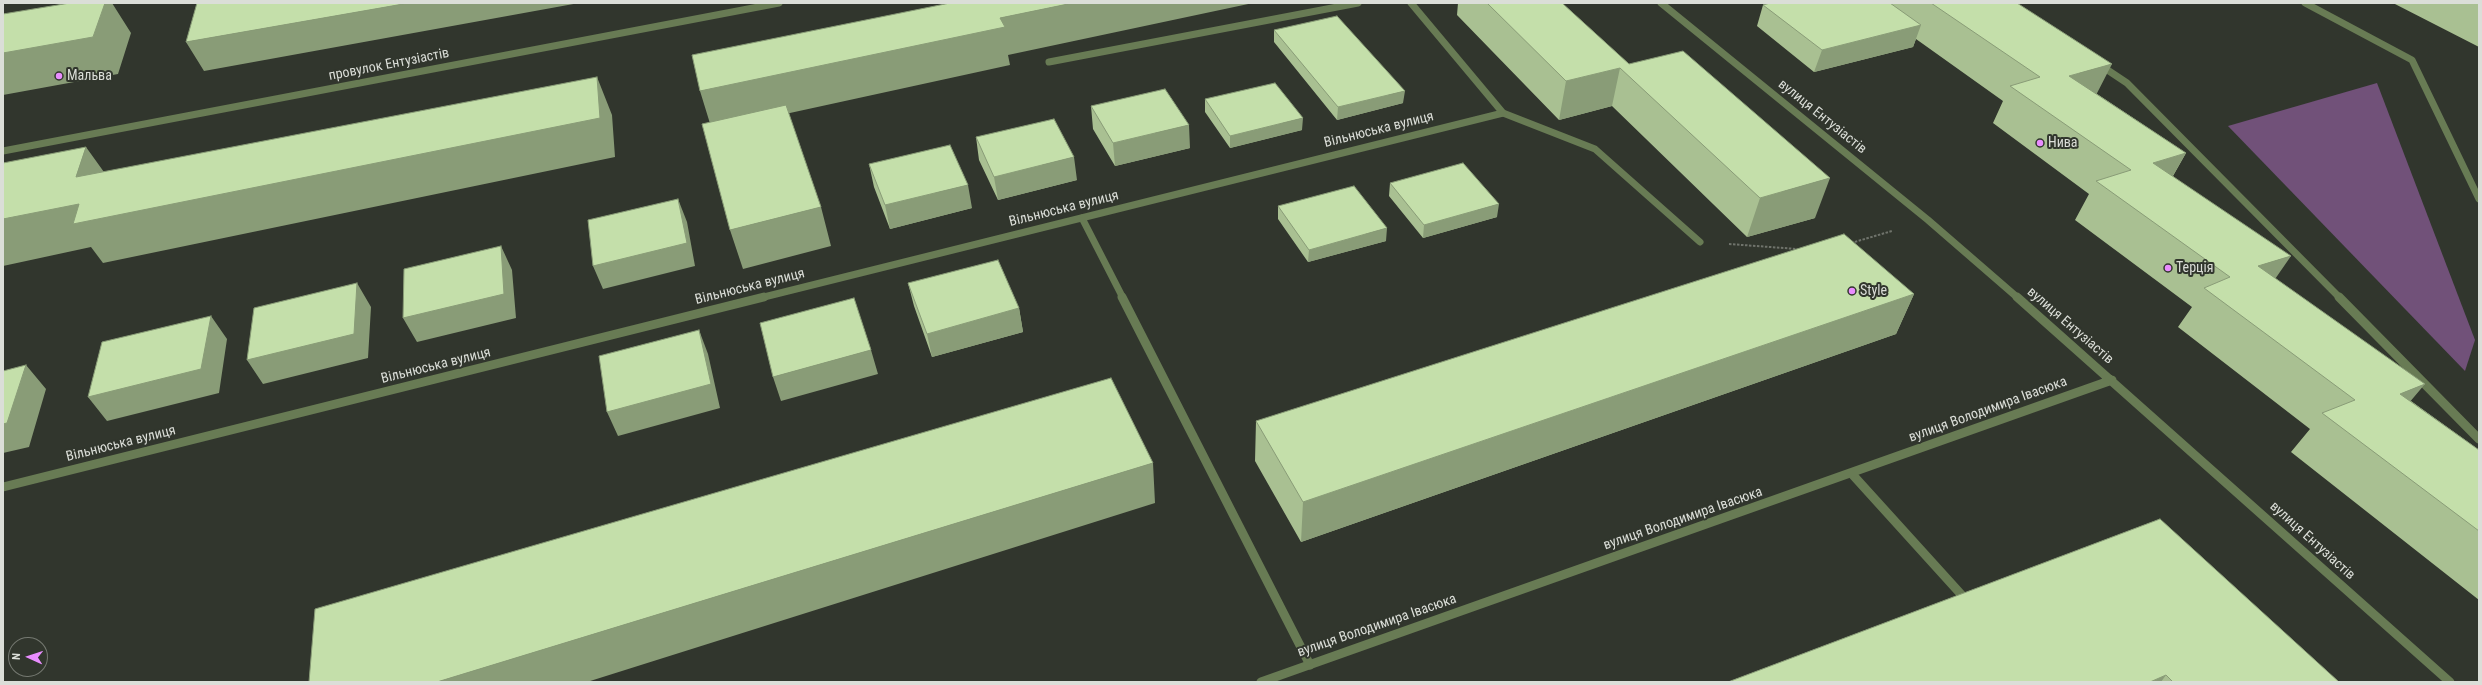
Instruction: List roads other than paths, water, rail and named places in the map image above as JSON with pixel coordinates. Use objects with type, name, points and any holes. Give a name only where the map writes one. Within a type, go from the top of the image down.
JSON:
[{"type":"street","name":"провулок Ентузіастів","points":[[3,151],[779,3]]},
{"type":"street","points":[[1050,62],[1358,3]]},
{"type":"street","points":[[1411,3],[1503,113],[1595,149],[1700,242]]},
{"type":"street","name":"вулиця Ентузіастів","points":[[1661,3],[1928,220],[2112,380],[2450,682]]},
{"type":"street","points":[[2305,3],[2412,60],[2479,200]]},
{"type":"street","points":[[2094,61],[2127,83],[2479,439]]},
{"type":"street","name":"Вільнюська вулиця","points":[[3,487],[1503,113]]},
{"type":"street","points":[[1082,218],[1310,665]]},
{"type":"street","name":"вулиця Володимира Івасюка","points":[[1261,682],[1852,474],[2112,380]]},
{"type":"street","points":[[1852,474],[1975,610]]},
{"type":"place","name":"Мальва","points":[[59,76]]},
{"type":"place","name":"Нива","points":[[2040,143]]},
{"type":"place","name":"Терція","points":[[2168,268]]},
{"type":"place","name":"Style","points":[[1852,291]]}]
